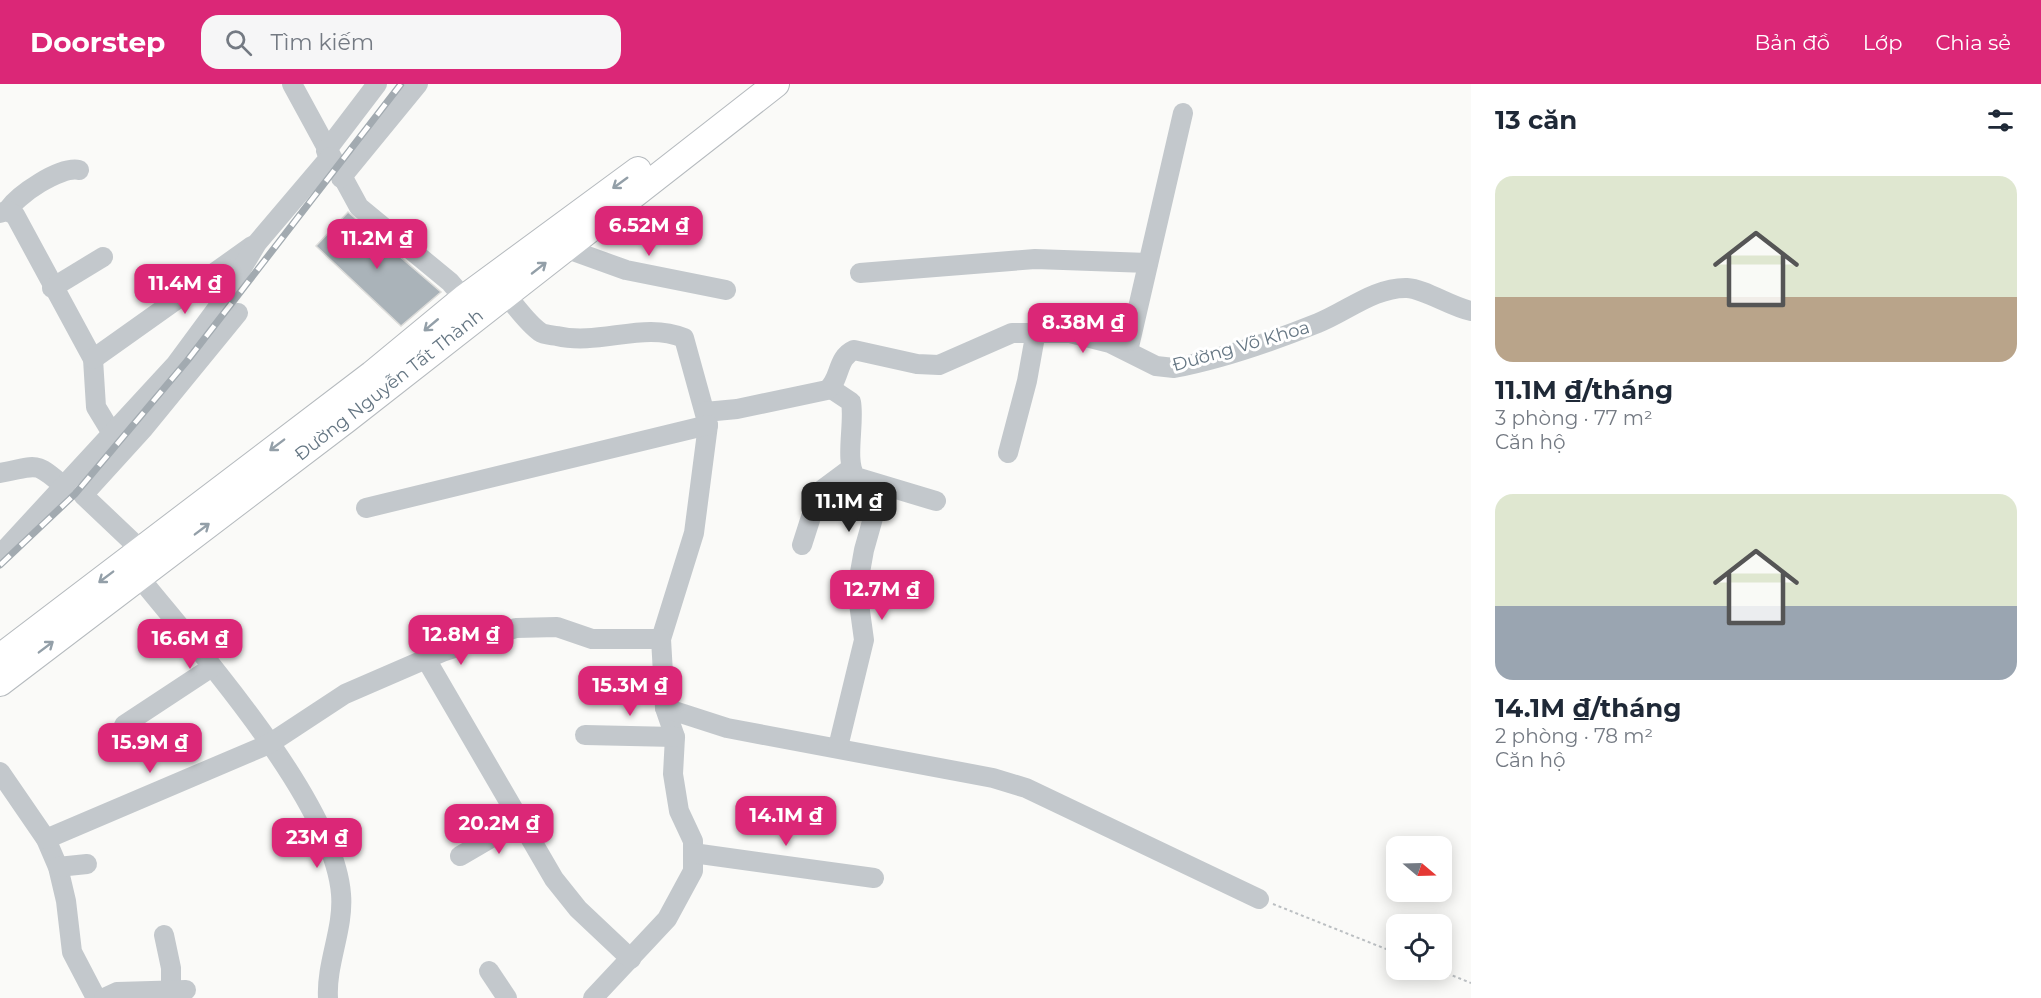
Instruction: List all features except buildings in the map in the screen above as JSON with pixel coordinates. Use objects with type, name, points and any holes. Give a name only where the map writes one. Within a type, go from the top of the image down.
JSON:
[{"type":"main road","name":"Đường Nguyễn Tất Thành","points":[[0,683],[139,577],[750,84]]},
{"type":"main road","name":"Đường Nguyễn Tất Thành","points":[[0,657],[372,374],[471,307],[505,294],[776,84]]},
{"type":"street","points":[[292,84],[341,178],[359,207],[450,282],[471,307]]},
{"type":"street","points":[[0,555],[176,364],[221,303],[257,243],[328,154],[376,84]]},
{"type":"street","points":[[341,178],[418,84]]},
{"type":"street","points":[[1128,351],[1183,113]]},
{"type":"street","points":[[79,170],[72,169],[58,174],[18,198],[4,212],[15,215],[52,288],[93,359],[96,407],[112,435]]},
{"type":"street","points":[[93,359],[257,243]]},
{"type":"street","points":[[565,248],[626,270],[726,290]]},
{"type":"street","points":[[52,288],[103,257]]},
{"type":"street","points":[[860,273],[1035,259],[1148,263]]},
{"type":"street","name":"Đường Võ Khoa","points":[[830,388],[841,361],[854,350],[917,364],[939,365],[1003,336],[1036,331],[1089,336],[1164,368],[1186,366],[1286,335],[1320,322],[1370,297],[1403,288],[1471,311]]},
{"type":"street","points":[[505,294],[540,333],[569,339],[594,340],[648,331],[670,332],[684,338],[707,419],[694,533],[661,639],[665,708],[675,737],[676,792],[679,811],[693,841],[693,871],[667,919],[593,998]]},
{"type":"street","points":[[141,550],[83,495],[144,428],[238,313]]},
{"type":"street","points":[[1008,453],[1028,381],[1036,331]]},
{"type":"street","points":[[366,508],[747,407],[830,388],[851,402],[854,421],[850,469],[819,492],[802,545]]},
{"type":"street","points":[[0,473],[41,466],[65,487]]},
{"type":"street","points":[[850,469],[861,480],[936,501]]},
{"type":"street","points":[[839,740],[864,632],[856,589],[882,486]]},
{"type":"street","points":[[139,577],[212,667],[269,744],[311,811],[331,852],[337,872],[341,910],[328,998]]},
{"type":"street","points":[[46,839],[269,744],[345,694],[426,659],[516,628],[557,627],[592,639],[661,639]]},
{"type":"street","points":[[426,659],[520,821],[566,895],[631,958]]},
{"type":"street","points":[[124,725],[212,667]]},
{"type":"street","points":[[665,708],[727,728],[839,740],[1026,788],[1259,898]]},
{"type":"street","points":[[585,735],[675,737]]},
{"type":"street","points":[[0,772],[46,839],[58,867],[66,901],[72,952],[96,998]]},
{"type":"street","points":[[460,856],[520,821]]},
{"type":"street","points":[[693,853],[874,878]]},
{"type":"street","points":[[58,867],[87,864]]},
{"type":"street","points":[[104,998],[117,992],[179,990],[171,968],[164,935]]},
{"type":"street","points":[[489,971],[507,998]]},
{"type":"path","points":[[1259,898],[1386,949]]},
{"type":"path","points":[[1452,975],[1471,983]]},
{"type":"railway","points":[[0,565],[75,494],[187,361],[401,84]]}]
